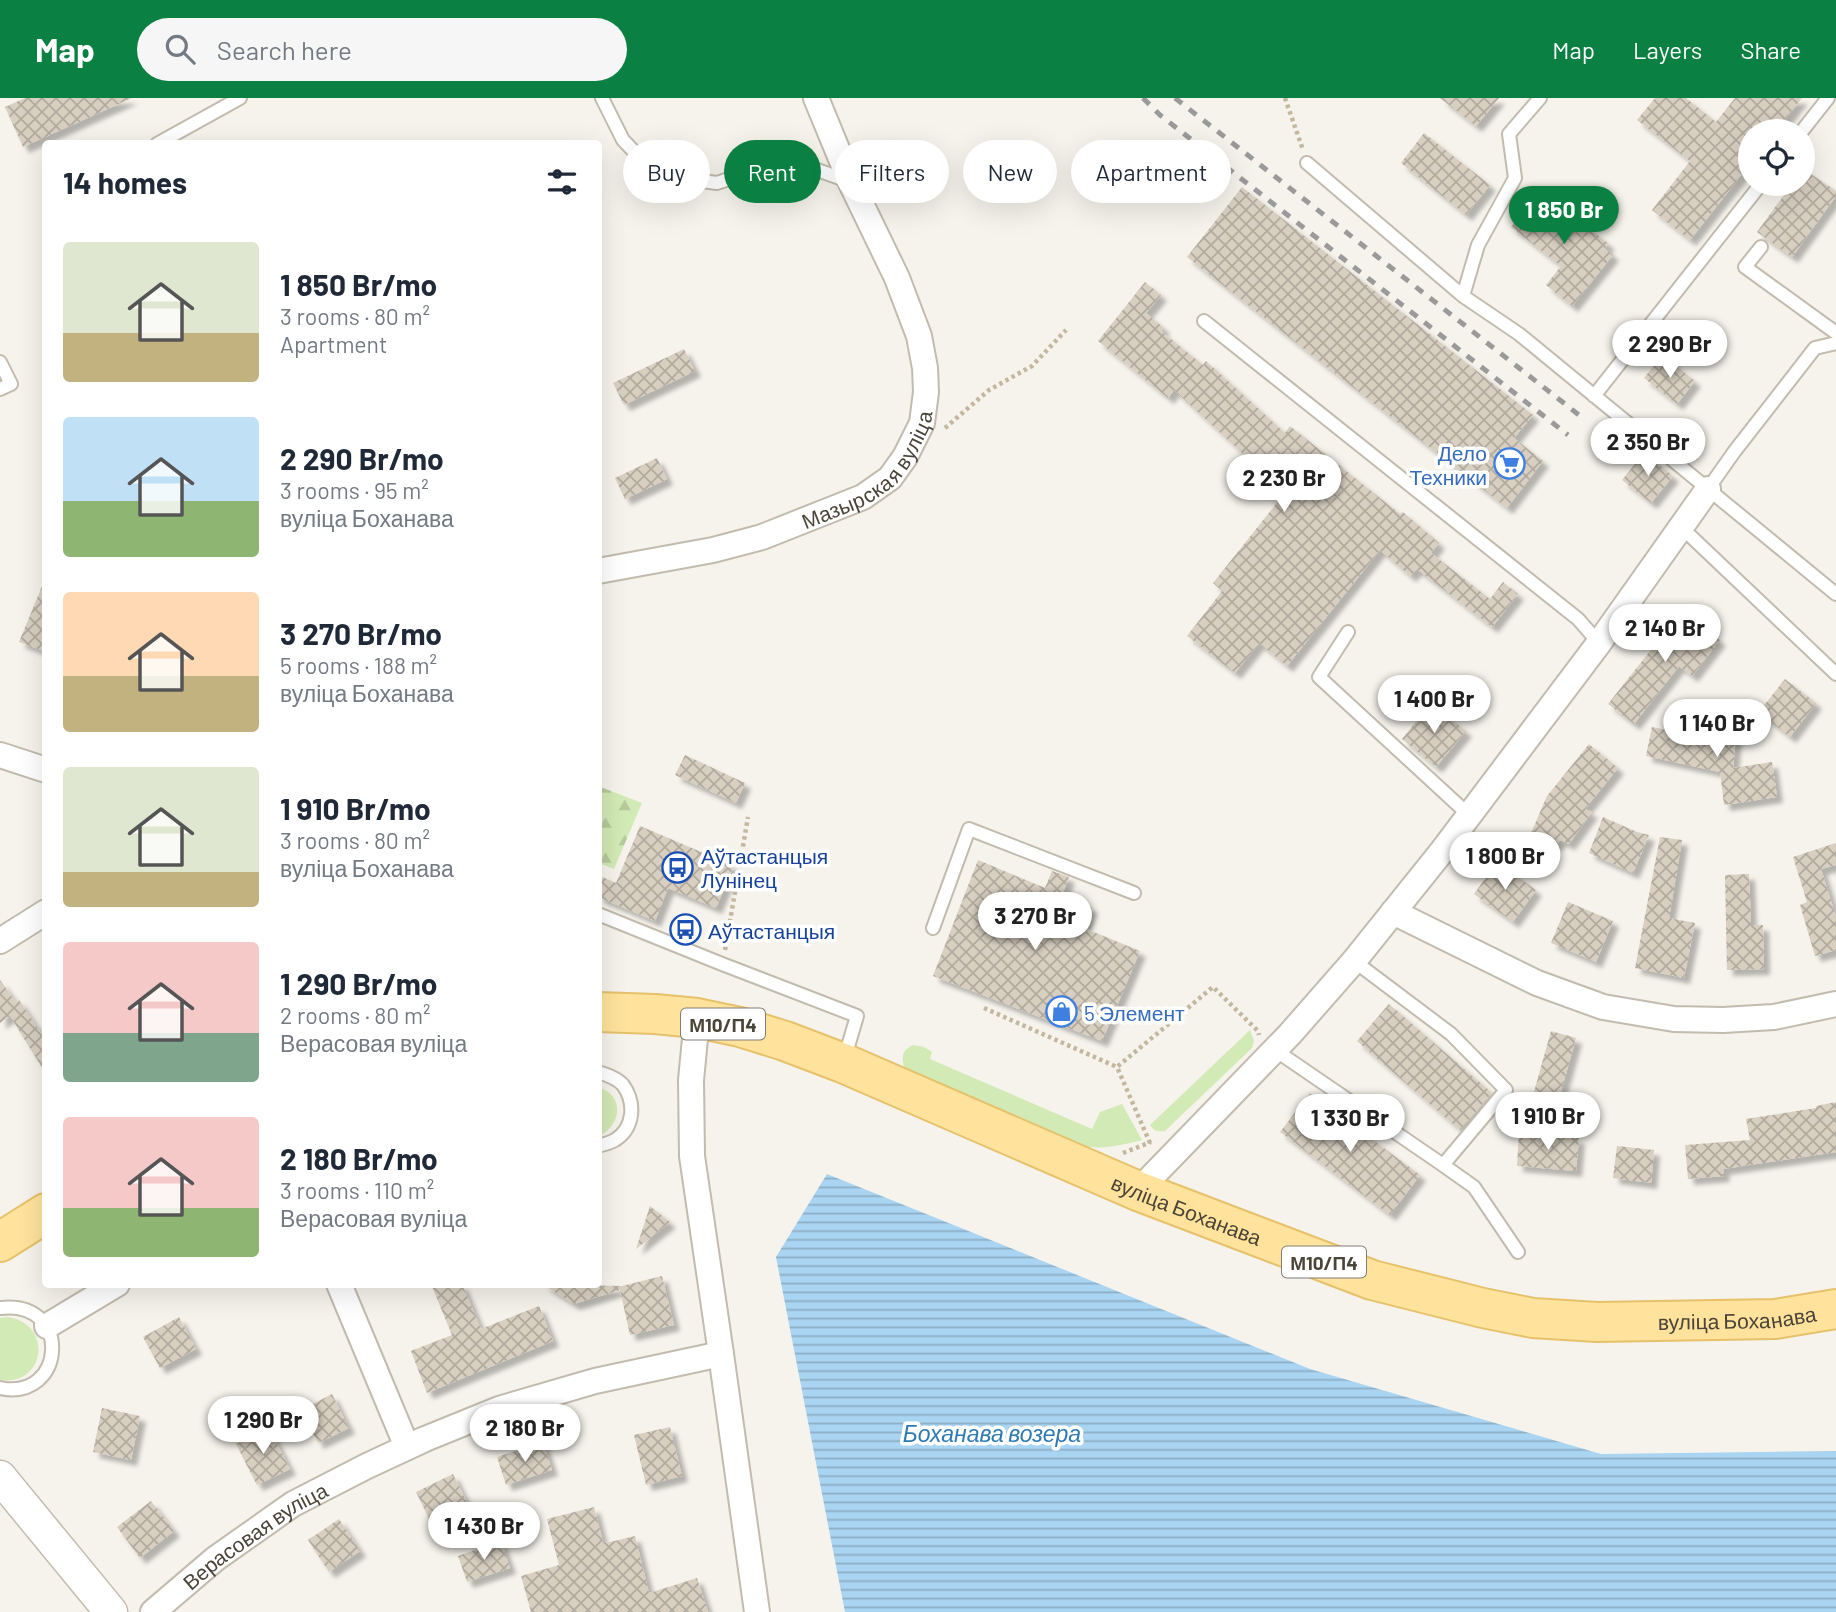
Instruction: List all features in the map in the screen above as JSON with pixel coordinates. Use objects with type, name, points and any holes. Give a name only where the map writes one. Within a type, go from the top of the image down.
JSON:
[{"type":"main road","name":"вуліца Боханава","points":[[602,1012],[697,1018],[785,1041],[843,1063],[1138,1191],[1372,1280],[1483,1308],[1533,1318],[1597,1322],[1775,1319],[1836,1309]]},
{"type":"main road","points":[[0,1242],[42,1216]]},
{"type":"street","name":"Мазырская вуліца","points":[[816,98],[835,144]]},
{"type":"street","name":"Мазырская вуліца","points":[[602,569],[713,550],[762,537],[863,497],[890,478],[922,423],[926,392],[925,368],[919,336],[897,278],[861,203]]},
{"type":"street","points":[[1138,1191],[1268,1047],[1354,961],[1469,816],[1599,643],[1708,489]]},
{"type":"street","points":[[0,755],[42,769]]},
{"type":"street","points":[[1393,912],[1537,983],[1603,1007],[1674,1019],[1723,1020],[1774,1017],[1836,1004]]},
{"type":"street","points":[[0,941],[42,915]]},
{"type":"street","points":[[697,1018],[691,1080],[692,1156],[757,1612]]},
{"type":"street","points":[[47,1326],[110,1288]]},
{"type":"street","points":[[341,1288],[407,1447]]},
{"type":"street","name":"Верасовая вуліца","points":[[153,1612],[215,1559],[293,1504],[407,1447],[499,1409],[595,1381],[721,1354]]},
{"type":"street","points":[[0,1477],[111,1612]]},
{"type":"lane","points":[[164,140],[240,98]]},
{"type":"lane","points":[[602,98],[623,140],[647,166],[677,178],[717,183],[770,165],[806,166],[835,177]]},
{"type":"lane","points":[[1462,296],[1478,245],[1514,178],[1509,134],[1540,98]]},
{"type":"lane","points":[[1811,119],[1828,98]]},
{"type":"lane","points":[[1307,163],[1462,296],[1519,334],[1836,594]]},
{"type":"lane","points":[[1594,396],[1752,196]]},
{"type":"lane","points":[[1761,247],[1745,267],[1836,333]]},
{"type":"lane","points":[[1204,321],[1578,619],[1599,643]]},
{"type":"lane","points":[[1708,489],[1815,348],[1836,343]]},
{"type":"lane","points":[[0,362],[11,384],[0,389]]},
{"type":"lane","points":[[1681,527],[1836,674]]},
{"type":"lane","points":[[1348,632],[1319,677],[1469,816]]},
{"type":"lane","points":[[933,928],[968,828],[1134,893]]},
{"type":"lane","points":[[602,916],[857,1016],[843,1063]]},
{"type":"lane","points":[[1354,961],[1451,1034],[1506,1090],[1443,1165]]},
{"type":"lane","points":[[1268,1047],[1474,1187],[1518,1252]]},
{"type":"lane","points":[[602,1073],[622,1084],[631,1101],[632,1110],[624,1132],[614,1141],[602,1145]]},
{"type":"lane","points":[[0,1308],[29,1310],[47,1326],[52,1339],[52,1356],[39,1380],[27,1387],[11,1390],[0,1388]]},
{"type":"path","points":[[1285,98],[1307,163]]},
{"type":"path","points":[[909,449],[945,428],[989,390],[1032,366],[1066,331]]},
{"type":"path","points":[[722,964],[748,817]]},
{"type":"path","points":[[1117,1067],[1213,987],[1258,1031],[1268,1047]]},
{"type":"path","points":[[984,1008],[1117,1067],[1150,1143]]},
{"type":"path","points":[[1114,1154],[1124,1153],[1159,1139]]},
{"type":"green space","points":[[602,788],[642,803],[614,869],[602,864]]},
{"type":"green space","points":[[1250,1030],[1254,1041],[1252,1048],[1165,1131],[1153,1129],[1150,1125]]},
{"type":"green space","points":[[913,1045],[932,1052],[930,1059],[1092,1129],[1100,1112],[1122,1104],[1142,1140],[1106,1147],[1083,1146],[904,1067],[904,1053]]},
{"type":"green space","points":[[602,1089],[613,1096],[617,1110],[616,1118],[602,1134]]},
{"type":"green space","points":[[8,1317],[23,1322],[33,1331],[38,1342],[38,1354],[34,1365],[26,1374],[15,1380],[0,1380],[0,1318]]},
{"type":"water","name":"Боханава возера","points":[[827,1174],[1310,1369],[1601,1454],[1836,1451],[1836,1612],[845,1612],[776,1257]]},
{"type":"building","points":[[25,98],[132,98],[23,147],[5,107]]},
{"type":"building","points":[[1440,98],[1499,98],[1476,126]]},
{"type":"building","points":[[1655,98],[1686,98],[1716,122],[1735,98],[1802,98],[1785,119],[1738,119],[1738,179],[1690,240],[1652,210],[1690,161],[1637,120]]},
{"type":"building","points":[[1424,133],[1490,185],[1466,215],[1401,163]]},
{"type":"building","points":[[1815,177],[1836,191],[1836,196],[1792,257],[1757,232],[1783,196],[1815,196]]},
{"type":"building","points":[[1242,187],[1533,415],[1514,438],[1543,461],[1507,508],[1187,257]]},
{"type":"building","points":[[1541,190],[1609,244],[1605,248],[1613,255],[1572,306],[1546,285],[1561,266],[1511,227]]},
{"type":"building","points":[[1145,282],[1161,295],[1146,313],[1164,328],[1161,331],[1203,365],[1206,361],[1285,433],[1290,426],[1400,514],[1403,512],[1439,543],[1431,553],[1490,599],[1503,582],[1518,594],[1492,627],[1417,569],[1410,576],[1380,550],[1287,666],[1259,643],[1235,673],[1187,636],[1222,591],[1213,583],[1288,489],[1241,452],[1174,390],[1168,398],[1098,341]]},
{"type":"building","points":[[684,349],[695,371],[624,405],[613,383]]},
{"type":"building","points":[[1662,355],[1695,381],[1677,404],[1644,378]]},
{"type":"building","points":[[1644,453],[1673,476],[1651,503],[1622,480]]},
{"type":"building","points":[[657,458],[667,479],[625,499],[615,478]]},
{"type":"building","points":[[42,586],[42,651],[19,642]]},
{"type":"building","points":[[1679,608],[1720,640],[1692,676],[1679,666],[1634,724],[1608,704],[1654,646],[1651,644]]},
{"type":"building","points":[[1785,679],[1816,703],[1790,737],[1762,715],[1762,708]]},
{"type":"building","points":[[1431,703],[1466,731],[1436,767],[1402,739]]},
{"type":"building","points":[[1729,708],[1749,724],[1736,736],[1733,768],[1772,762],[1777,797],[1724,805],[1720,772],[1646,756],[1652,727],[1715,740],[1716,713]]},
{"type":"building","points":[[1589,744],[1618,768],[1585,809],[1592,812],[1569,844],[1560,840],[1557,845],[1531,833],[1547,796]]},
{"type":"building","points":[[685,755],[745,783],[736,803],[675,775]]},
{"type":"building","points":[[1603,817],[1649,835],[1633,873],[1589,853]]},
{"type":"building","name":"Аўтастанцыя Лунінец","points":[[640,826],[734,866],[716,908],[668,888],[655,921],[602,899],[602,877],[616,883]]},
{"type":"building","points":[[1660,837],[1682,840],[1669,918],[1695,923],[1684,978],[1635,968]]},
{"type":"building","points":[[1836,843],[1836,865],[1821,869],[1836,917],[1836,950],[1815,956],[1800,905],[1807,902],[1793,857]]},
{"type":"building","points":[[978,860],[1045,888],[1052,871],[1069,877],[1062,895],[1092,907],[1084,928],[1140,951],[1102,1041],[933,976]]},
{"type":"building","points":[[1497,862],[1536,890],[1513,922],[1474,894]]},
{"type":"building","points":[[1749,874],[1751,925],[1763,925],[1764,969],[1727,970],[1725,875]]},
{"type":"building","points":[[1568,902],[1613,921],[1596,962],[1551,943]]},
{"type":"building","points":[[0,980],[16,1002],[19,1000],[42,1035],[42,1068],[10,1016],[0,1023]]},
{"type":"building","points":[[1389,1004],[1492,1093],[1460,1130],[1357,1041]]},
{"type":"building","points":[[1551,1031],[1576,1038],[1557,1106],[1532,1099]]},
{"type":"building","points":[[1310,1093],[1420,1175],[1390,1215],[1280,1132]]},
{"type":"building","points":[[1836,1102],[1836,1152],[1723,1169],[1724,1176],[1688,1179],[1685,1145],[1750,1140],[1746,1119],[1816,1108]]},
{"type":"building","points":[[1519,1133],[1579,1138],[1576,1171],[1517,1166]]},
{"type":"building","points":[[1617,1146],[1654,1150],[1651,1183],[1613,1178]]},
{"type":"building","points":[[650,1206],[670,1222],[636,1249]]},
{"type":"building","points":[[662,1276],[674,1325],[630,1335],[620,1290],[574,1304],[548,1288],[602,1288],[602,1286],[622,1286]]},
{"type":"building","points":[[433,1288],[464,1288],[481,1329],[539,1306],[553,1341],[427,1393],[411,1351],[452,1335]]},
{"type":"building","points":[[179,1317],[196,1349],[160,1368],[143,1337]]},
{"type":"building","points":[[332,1394],[349,1428],[318,1443],[301,1410]]},
{"type":"building","points":[[102,1408],[140,1416],[131,1460],[93,1452]]},
{"type":"building","points":[[670,1427],[682,1476],[646,1485],[634,1435]]},
{"type":"building","points":[[269,1428],[290,1469],[257,1485],[236,1444]]},
{"type":"building","points":[[543,1442],[552,1470],[506,1485],[497,1457]]},
{"type":"building","points":[[453,1474],[473,1515],[436,1533],[416,1492]]},
{"type":"building","points":[[151,1501],[174,1531],[140,1558],[117,1527]]},
{"type":"building","points":[[594,1507],[603,1542],[635,1536],[649,1593],[697,1578],[708,1612],[531,1612],[521,1576],[559,1565],[547,1519]]},
{"type":"building","points":[[339,1519],[360,1551],[329,1572],[308,1540]]},
{"type":"building","points":[[501,1541],[510,1568],[467,1582],[458,1556]]},
{"type":"railway","points":[[1143,98],[1160,115],[1568,435]]},
{"type":"railway","points":[[1175,98],[1579,415]]},
{"type":"place","name":"Дело Техники","points":[[1510,464]]},
{"type":"place","name":"Аўтастанцыя Лунінец","points":[[678,867]]},
{"type":"place","name":"Аўтастанцыя","points":[[685,930]]},
{"type":"place","name":"5 Элемент","points":[[1061,1012]]}]
